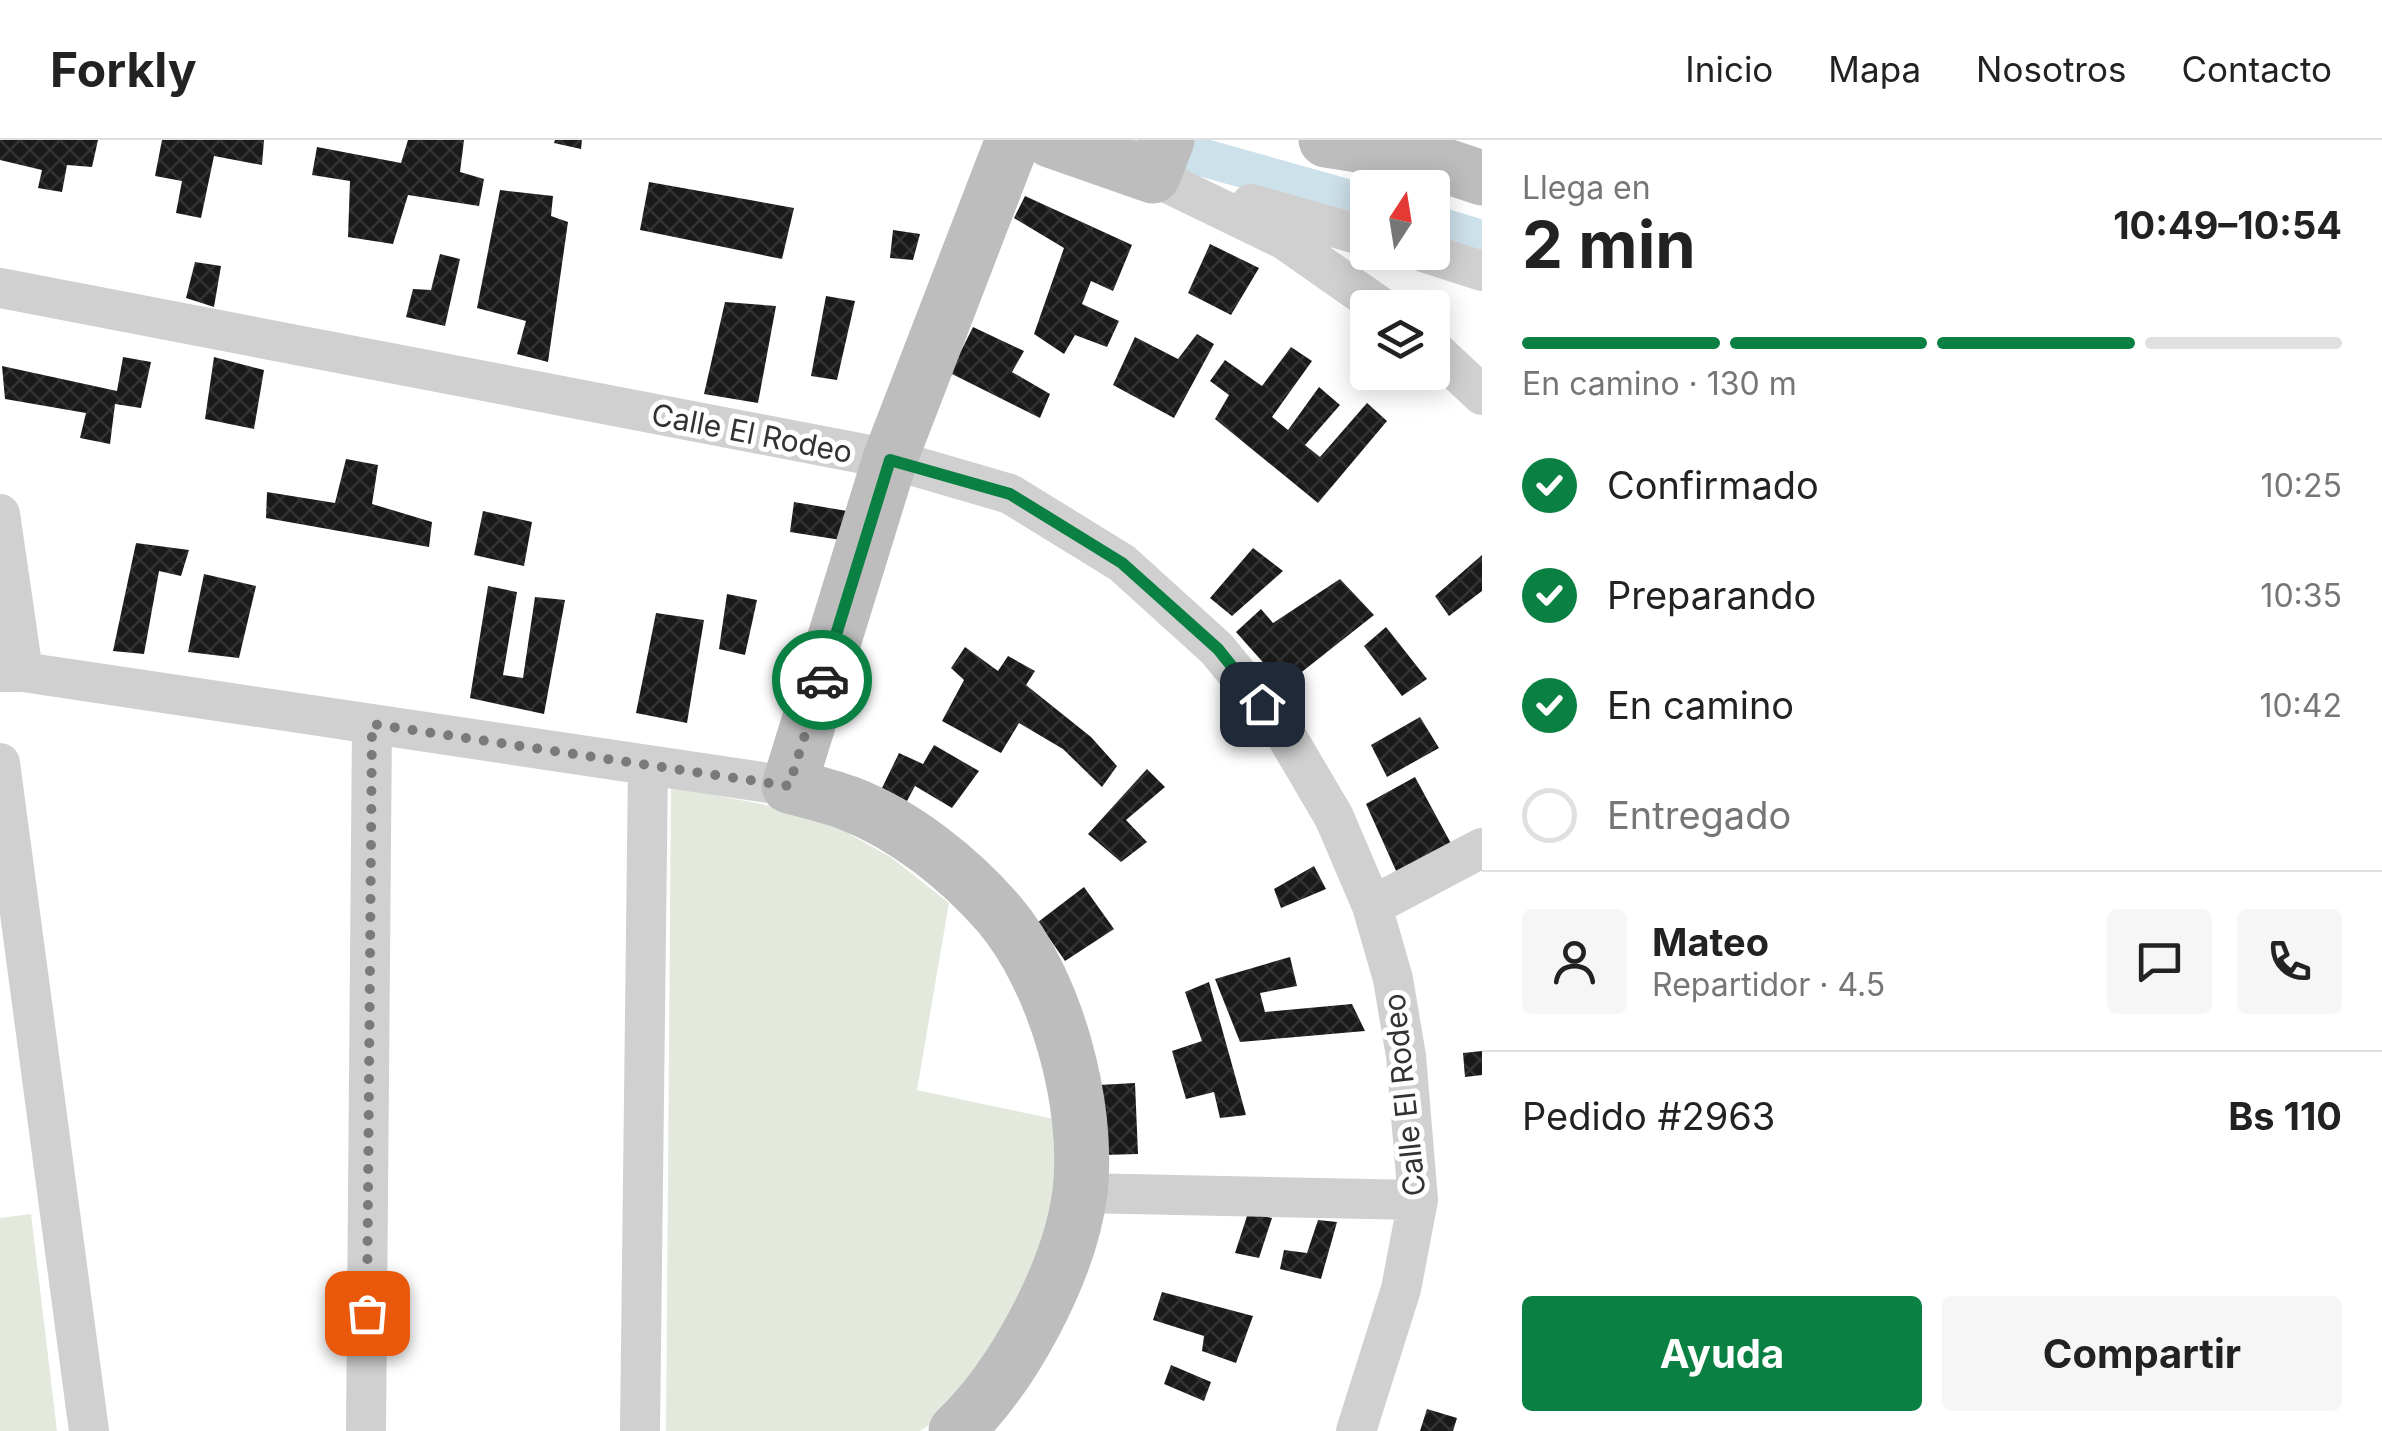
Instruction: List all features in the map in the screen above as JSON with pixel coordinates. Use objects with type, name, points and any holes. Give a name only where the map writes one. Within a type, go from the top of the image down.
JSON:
[{"type":"street","points":[[789,786],[890,460],[1013,140]]},
{"type":"street","points":[[1050,140],[1160,158],[1350,230]]},
{"type":"street","points":[[1326,140],[1404,152],[1482,178]]},
{"type":"street","points":[[1449,140],[1482,167]]},
{"type":"street","points":[[1160,158],[1356,290]]},
{"type":"street","points":[[1450,261],[1482,271]]},
{"type":"street","name":"Calle El Rodeo","points":[[0,288],[890,460],[1010,494],[1122,563],[1218,649],[1284,732],[1334,817],[1372,906],[1393,979],[1406,1056],[1418,1200],[1401,1289],[1356,1431]]},
{"type":"street","points":[[1450,365],[1482,395]]},
{"type":"street","points":[[0,514],[12,672],[789,786],[849,803],[912,837],[958,872],[1001,916],[1038,974],[1058,1026],[1081,1136],[1080,1193],[1040,1314],[1013,1363],[956,1431]]},
{"type":"street","points":[[366,1431],[372,724]]},
{"type":"street","points":[[0,763],[89,1431]]},
{"type":"street","points":[[640,1431],[648,764]]},
{"type":"street","points":[[1372,906],[1482,848]]},
{"type":"street","points":[[1080,1193],[1418,1200]]},
{"type":"shaded area","points":[[671,787],[814,814],[892,858],[949,903],[917,1090],[1058,1120],[1063,1168],[1041,1251],[1002,1347],[920,1431],[666,1431]]},
{"type":"shaded area","points":[[31,1214],[57,1431],[0,1431],[0,1218]]},
{"type":"building","points":[[0,140],[98,140],[92,167],[67,165],[62,192],[38,188],[42,170],[0,160]]},
{"type":"building","points":[[162,140],[264,140],[262,165],[214,156],[201,218],[176,213],[182,181],[155,176]]},
{"type":"building","points":[[408,140],[464,140],[460,172],[484,179],[479,206],[408,195],[393,244],[348,237],[350,181],[312,175],[317,147],[401,163]]},
{"type":"building","points":[[582,140],[581,149],[554,143]]},
{"type":"building","points":[[649,182],[794,208],[782,259],[640,230]]},
{"type":"building","points":[[500,190],[553,196],[551,216],[568,222],[548,362],[517,354],[526,321],[477,308]]},
{"type":"building","points":[[1025,196],[1132,245],[1113,291],[1091,281],[1082,304],[1119,321],[1107,347],[1075,335],[1064,354],[1034,334],[1064,248],[1014,218]]},
{"type":"building","points":[[893,230],[920,234],[913,260],[890,258]]},
{"type":"building","points":[[1210,244],[1259,268],[1231,315],[1188,293]]},
{"type":"building","points":[[440,254],[460,259],[445,326],[406,317],[413,289],[431,290]]},
{"type":"building","points":[[195,262],[221,266],[214,307],[186,298]]},
{"type":"building","points":[[826,296],[855,301],[837,380],[811,376]]},
{"type":"building","points":[[725,302],[776,306],[758,403],[704,394]]},
{"type":"building","points":[[973,327],[1024,351],[1012,372],[1050,394],[1040,418],[950,373]]},
{"type":"building","points":[[1197,334],[1214,344],[1174,418],[1113,385],[1135,337],[1178,359]]},
{"type":"building","points":[[1291,347],[1312,361],[1272,417],[1288,430],[1319,387],[1340,405],[1305,445],[1320,457],[1367,403],[1387,421],[1318,503],[1215,419],[1229,395],[1210,381],[1225,360],[1262,386]]},
{"type":"building","points":[[123,357],[151,362],[141,408],[115,404],[110,444],[80,438],[86,413],[5,399],[2,366],[117,391]]},
{"type":"building","points":[[214,357],[264,370],[254,429],[205,419]]},
{"type":"building","points":[[346,459],[378,465],[372,504],[432,522],[429,547],[266,518],[267,492],[335,503]]},
{"type":"building","points":[[794,502],[847,511],[841,540],[790,532]]},
{"type":"building","points":[[483,511],[532,522],[524,566],[474,555]]},
{"type":"building","points":[[136,543],[189,550],[181,576],[159,571],[144,654],[113,651]]},
{"type":"building","points":[[1253,548],[1283,571],[1232,616],[1210,598]]},
{"type":"building","points":[[1482,555],[1482,591],[1449,616],[1435,596]]},
{"type":"building","points":[[204,574],[256,586],[239,658],[188,652]]},
{"type":"building","points":[[1340,579],[1374,615],[1284,686],[1236,632],[1261,609],[1273,623]]},
{"type":"building","points":[[488,586],[517,592],[503,675],[523,678],[535,597],[565,600],[544,714],[470,698]]},
{"type":"building","points":[[727,594],[757,600],[745,655],[719,649]]},
{"type":"building","points":[[656,613],[704,620],[687,723],[636,713]]},
{"type":"building","points":[[1386,627],[1427,679],[1402,696],[1364,646]]},
{"type":"building","points":[[965,647],[998,671],[1008,656],[1035,671],[1026,685],[1091,737],[1117,766],[1102,787],[1063,749],[1019,723],[1001,753],[942,721],[964,680],[951,668]]},
{"type":"building","points":[[1420,717],[1439,748],[1387,777],[1371,745]]},
{"type":"building","points":[[934,745],[979,771],[952,808],[915,786],[907,801],[882,788],[899,753],[923,764]]},
{"type":"building","points":[[1147,769],[1165,787],[1126,820],[1147,842],[1121,862],[1088,834]]},
{"type":"building","points":[[1415,777],[1454,849],[1397,873],[1366,804]]},
{"type":"building","points":[[1314,866],[1326,889],[1281,908],[1274,889]]},
{"type":"building","points":[[1084,887],[1114,929],[1065,961],[1038,922]]},
{"type":"building","points":[[1290,957],[1297,986],[1260,993],[1265,1012],[1352,1004],[1365,1031],[1240,1042],[1215,979]]},
{"type":"building","points":[[1209,982],[1246,1115],[1220,1118],[1214,1092],[1186,1099],[1172,1051],[1202,1041],[1185,992]]},
{"type":"building","points":[[1482,1051],[1482,1075],[1465,1077],[1463,1053]]},
{"type":"building","points":[[1135,1083],[1138,1154],[1103,1155],[1099,1085]]},
{"type":"building","points":[[1248,1213],[1272,1218],[1259,1258],[1235,1253]]},
{"type":"building","points":[[1318,1220],[1337,1222],[1321,1279],[1280,1269],[1284,1250],[1307,1253]]},
{"type":"building","points":[[1162,1292],[1253,1316],[1236,1363],[1202,1351],[1204,1336],[1153,1320]]},
{"type":"building","points":[[1171,1365],[1211,1382],[1204,1401],[1164,1384]]},
{"type":"building","points":[[1427,1409],[1457,1418],[1453,1431],[1420,1431]]},
{"type":"waterway","points":[[1144,141],[1350,199]]},
{"type":"waterway","points":[[1450,229],[1482,239]]},
{"type":"way so far","points":[[367,1313],[372,724],[789,786],[822,680]]},
{"type":"route","points":[[822,680],[890,460],[1010,494],[1122,563],[1218,649],[1262,704]]}]
